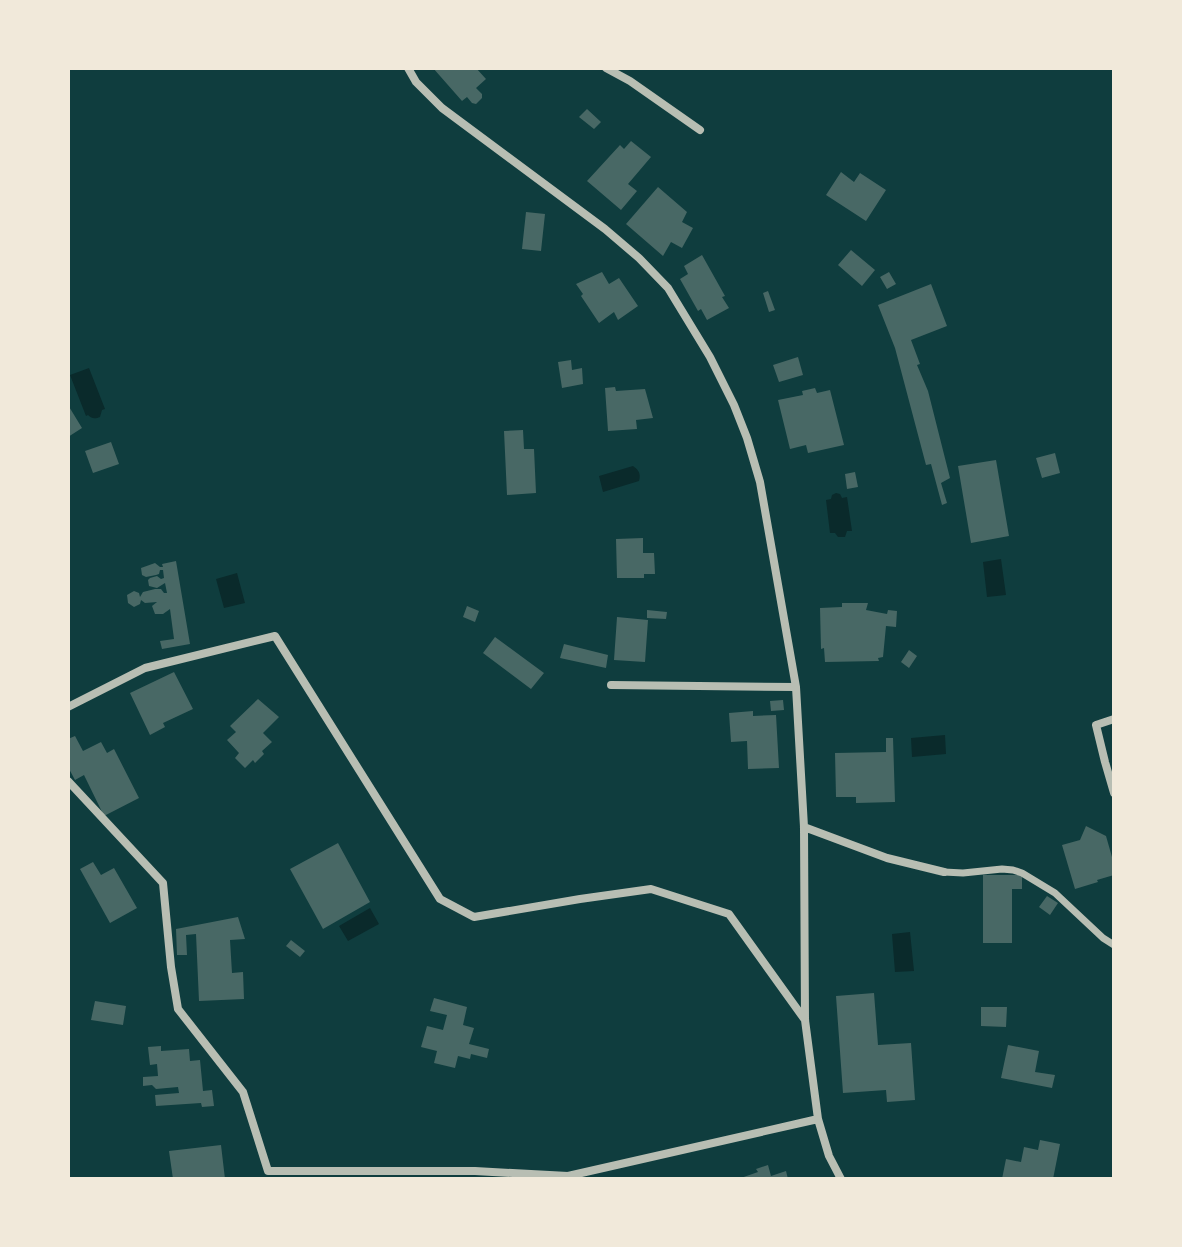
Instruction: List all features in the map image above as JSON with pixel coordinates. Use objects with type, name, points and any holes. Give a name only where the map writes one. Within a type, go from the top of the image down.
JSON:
[{"type":"street","points":[[408,68],[416,82],[442,108],[605,229],[668,288],[710,357],[747,438],[760,482],[796,687],[804,827],[805,1020],[818,1119],[829,1156],[841,1179]]},
{"type":"street","points":[[606,68],[700,130]]},
{"type":"street","points":[[68,707],[145,668],[275,636],[440,899],[474,917],[651,889],[729,914],[805,1020]]},
{"type":"street","points":[[611,685],[796,687]]},
{"type":"street","points":[[1114,719],[1096,725],[1114,793]]},
{"type":"street","points":[[68,781],[163,883],[178,1009],[243,1092],[267,1175],[475,1171],[568,1176],[818,1119]]},
{"type":"street","points":[[804,827],[887,858],[944,872],[1002,869],[1022,873],[1055,893],[1114,945]]},
{"type":"water","points":[[89,368],[105,409],[100,417],[95,418],[86,416],[70,375]]},
{"type":"water","points":[[633,466],[639,472],[639,481],[603,492],[599,476]]},
{"type":"water","points":[[836,493],[842,498],[847,497],[852,531],[847,531],[845,537],[830,533],[826,500]]},
{"type":"water","points":[[1001,559],[1006,595],[987,597],[983,562]]},
{"type":"water","points":[[237,573],[245,603],[224,608],[216,579]]},
{"type":"water","points":[[945,735],[946,754],[912,757],[911,738]]},
{"type":"water","points":[[370,908],[379,924],[348,941],[339,926]]},
{"type":"water","points":[[910,932],[914,971],[895,972],[892,934]]},
{"type":"building","points":[[433,68],[476,68],[486,79],[476,88],[482,98],[476,104],[467,97],[462,101]]},
{"type":"building","points":[[587,109],[601,122],[594,129],[579,117]]},
{"type":"building","points":[[631,141],[651,157],[628,184],[637,191],[621,210],[587,181],[620,145],[624,149]]},
{"type":"building","points":[[841,172],[854,182],[860,173],[886,190],[866,221],[826,195]]},
{"type":"building","points":[[658,187],[687,212],[682,222],[693,228],[682,248],[671,242],[663,256],[626,224]]},
{"type":"building","points":[[526,212],[545,214],[541,251],[522,249]]},
{"type":"building","points":[[851,250],[875,270],[862,286],[838,265]]},
{"type":"building","points":[[702,255],[729,308],[707,320],[701,309],[698,311],[680,279],[688,274],[684,266]]},
{"type":"building","points":[[602,272],[609,284],[619,278],[638,306],[618,320],[614,312],[599,323],[576,284]]},
{"type":"building","points":[[889,272],[896,284],[887,289],[880,277]]},
{"type":"building","points":[[931,284],[947,326],[911,340],[928,391],[950,478],[941,483],[947,503],[942,505],[931,464],[926,465],[895,348],[878,305]]},
{"type":"building","points":[[768,291],[775,310],[769,312],[763,293]]},
{"type":"building","points":[[798,357],[803,375],[779,382],[773,365]]},
{"type":"building","points":[[571,360],[572,370],[582,368],[583,384],[562,388],[558,362]]},
{"type":"building","points":[[615,387],[616,391],[645,389],[653,418],[636,420],[637,429],[608,431],[605,388]]},
{"type":"building","points":[[815,388],[817,393],[830,390],[844,445],[808,453],[806,445],[790,449],[778,400],[803,395],[802,391]]},
{"type":"building","points":[[68,405],[82,428],[68,437]]},
{"type":"building","points":[[523,430],[524,449],[534,449],[536,493],[507,495],[504,431]]},
{"type":"building","points":[[111,442],[119,464],[93,473],[85,451]]},
{"type":"building","points":[[1055,453],[1060,473],[1042,478],[1036,458]]},
{"type":"building","points":[[996,460],[1009,536],[971,543],[958,466]]},
{"type":"building","points":[[855,472],[858,487],[847,489],[845,474]]},
{"type":"building","points":[[643,538],[643,553],[654,553],[655,574],[644,574],[644,578],[617,578],[616,539]]},
{"type":"building","points":[[176,561],[190,644],[162,649],[160,641],[174,639],[170,609],[163,614],[155,614],[152,606],[157,602],[145,603],[141,600],[134,607],[128,603],[127,595],[134,591],[140,597],[143,592],[155,589],[167,593],[165,583],[157,588],[149,586],[150,578],[164,578],[163,570],[146,577],[142,575],[141,568],[155,563],[163,567],[162,564]]},
{"type":"building","points":[[842,603],[868,603],[866,610],[887,614],[888,610],[897,611],[896,627],[886,626],[883,657],[878,658],[879,661],[825,662],[824,648],[821,649],[820,608],[842,607]]},
{"type":"building","points":[[467,606],[479,611],[475,622],[463,617]]},
{"type":"building","points":[[647,610],[667,612],[666,619],[647,618]]},
{"type":"building","points":[[617,617],[648,620],[645,662],[614,660]]},
{"type":"building","points":[[495,637],[544,673],[531,689],[483,653]]},
{"type":"building","points":[[564,644],[608,655],[606,668],[560,658]]},
{"type":"building","points":[[909,650],[917,656],[909,668],[901,662]]},
{"type":"building","points":[[174,672],[193,709],[163,723],[165,727],[150,735],[130,693]]},
{"type":"building","points":[[258,699],[279,717],[263,733],[272,742],[262,751],[264,754],[245,768],[235,758],[239,753],[227,740],[236,732],[230,726]]},
{"type":"building","points":[[783,700],[784,710],[771,711],[770,701]]},
{"type":"building","points":[[753,711],[753,716],[776,715],[779,768],[748,769],[747,741],[731,742],[729,713]]},
{"type":"building","points":[[75,736],[83,751],[101,742],[107,753],[114,749],[139,798],[104,816],[84,775],[75,780],[68,767],[68,739]]},
{"type":"building","points":[[886,738],[893,738],[895,802],[856,803],[856,797],[836,797],[835,753],[886,752]]},
{"type":"building","points":[[1086,826],[1106,836],[1114,875],[1075,889],[1062,845],[1080,840]]},
{"type":"building","points":[[338,843],[370,902],[323,929],[290,869]]},
{"type":"building","points":[[93,862],[101,875],[114,868],[137,908],[110,923],[80,869]]},
{"type":"building","points":[[983,875],[1022,875],[1022,889],[1012,889],[1012,943],[983,943]]},
{"type":"building","points":[[1047,896],[1058,903],[1050,915],[1039,907]]},
{"type":"building","points":[[238,917],[245,939],[230,940],[232,973],[243,972],[244,999],[199,1001],[196,934],[186,935],[187,955],[177,955],[176,929]]},
{"type":"building","points":[[291,940],[305,951],[300,957],[286,946]]},
{"type":"building","points":[[874,993],[878,1045],[911,1043],[915,1100],[887,1102],[886,1090],[843,1093],[836,996]]},
{"type":"building","points":[[434,998],[467,1007],[463,1025],[474,1028],[469,1044],[489,1049],[487,1058],[471,1054],[470,1059],[458,1056],[455,1068],[434,1063],[437,1051],[421,1047],[427,1026],[443,1030],[447,1015],[430,1011]]},
{"type":"building","points":[[95,1001],[126,1006],[123,1025],[91,1020]]},
{"type":"building","points":[[981,1007],[1007,1007],[1006,1027],[981,1026]]},
{"type":"building","points":[[1008,1045],[1039,1051],[1035,1072],[1055,1075],[1052,1088],[1001,1078]]},
{"type":"building","points":[[161,1046],[161,1051],[189,1049],[190,1061],[200,1060],[203,1091],[212,1090],[214,1106],[202,1107],[201,1103],[156,1106],[155,1095],[179,1093],[178,1087],[156,1089],[152,1085],[143,1086],[143,1077],[158,1076],[157,1064],[150,1065],[148,1047]]},
{"type":"building","points":[[1040,1140],[1060,1144],[1053,1179],[1002,1179],[1006,1159],[1021,1162],[1024,1147],[1038,1150]]},
{"type":"building","points":[[221,1145],[225,1179],[173,1179],[169,1151]]},
{"type":"building","points":[[768,1165],[771,1176],[786,1171],[788,1179],[738,1179],[758,1172],[756,1169]]}]
